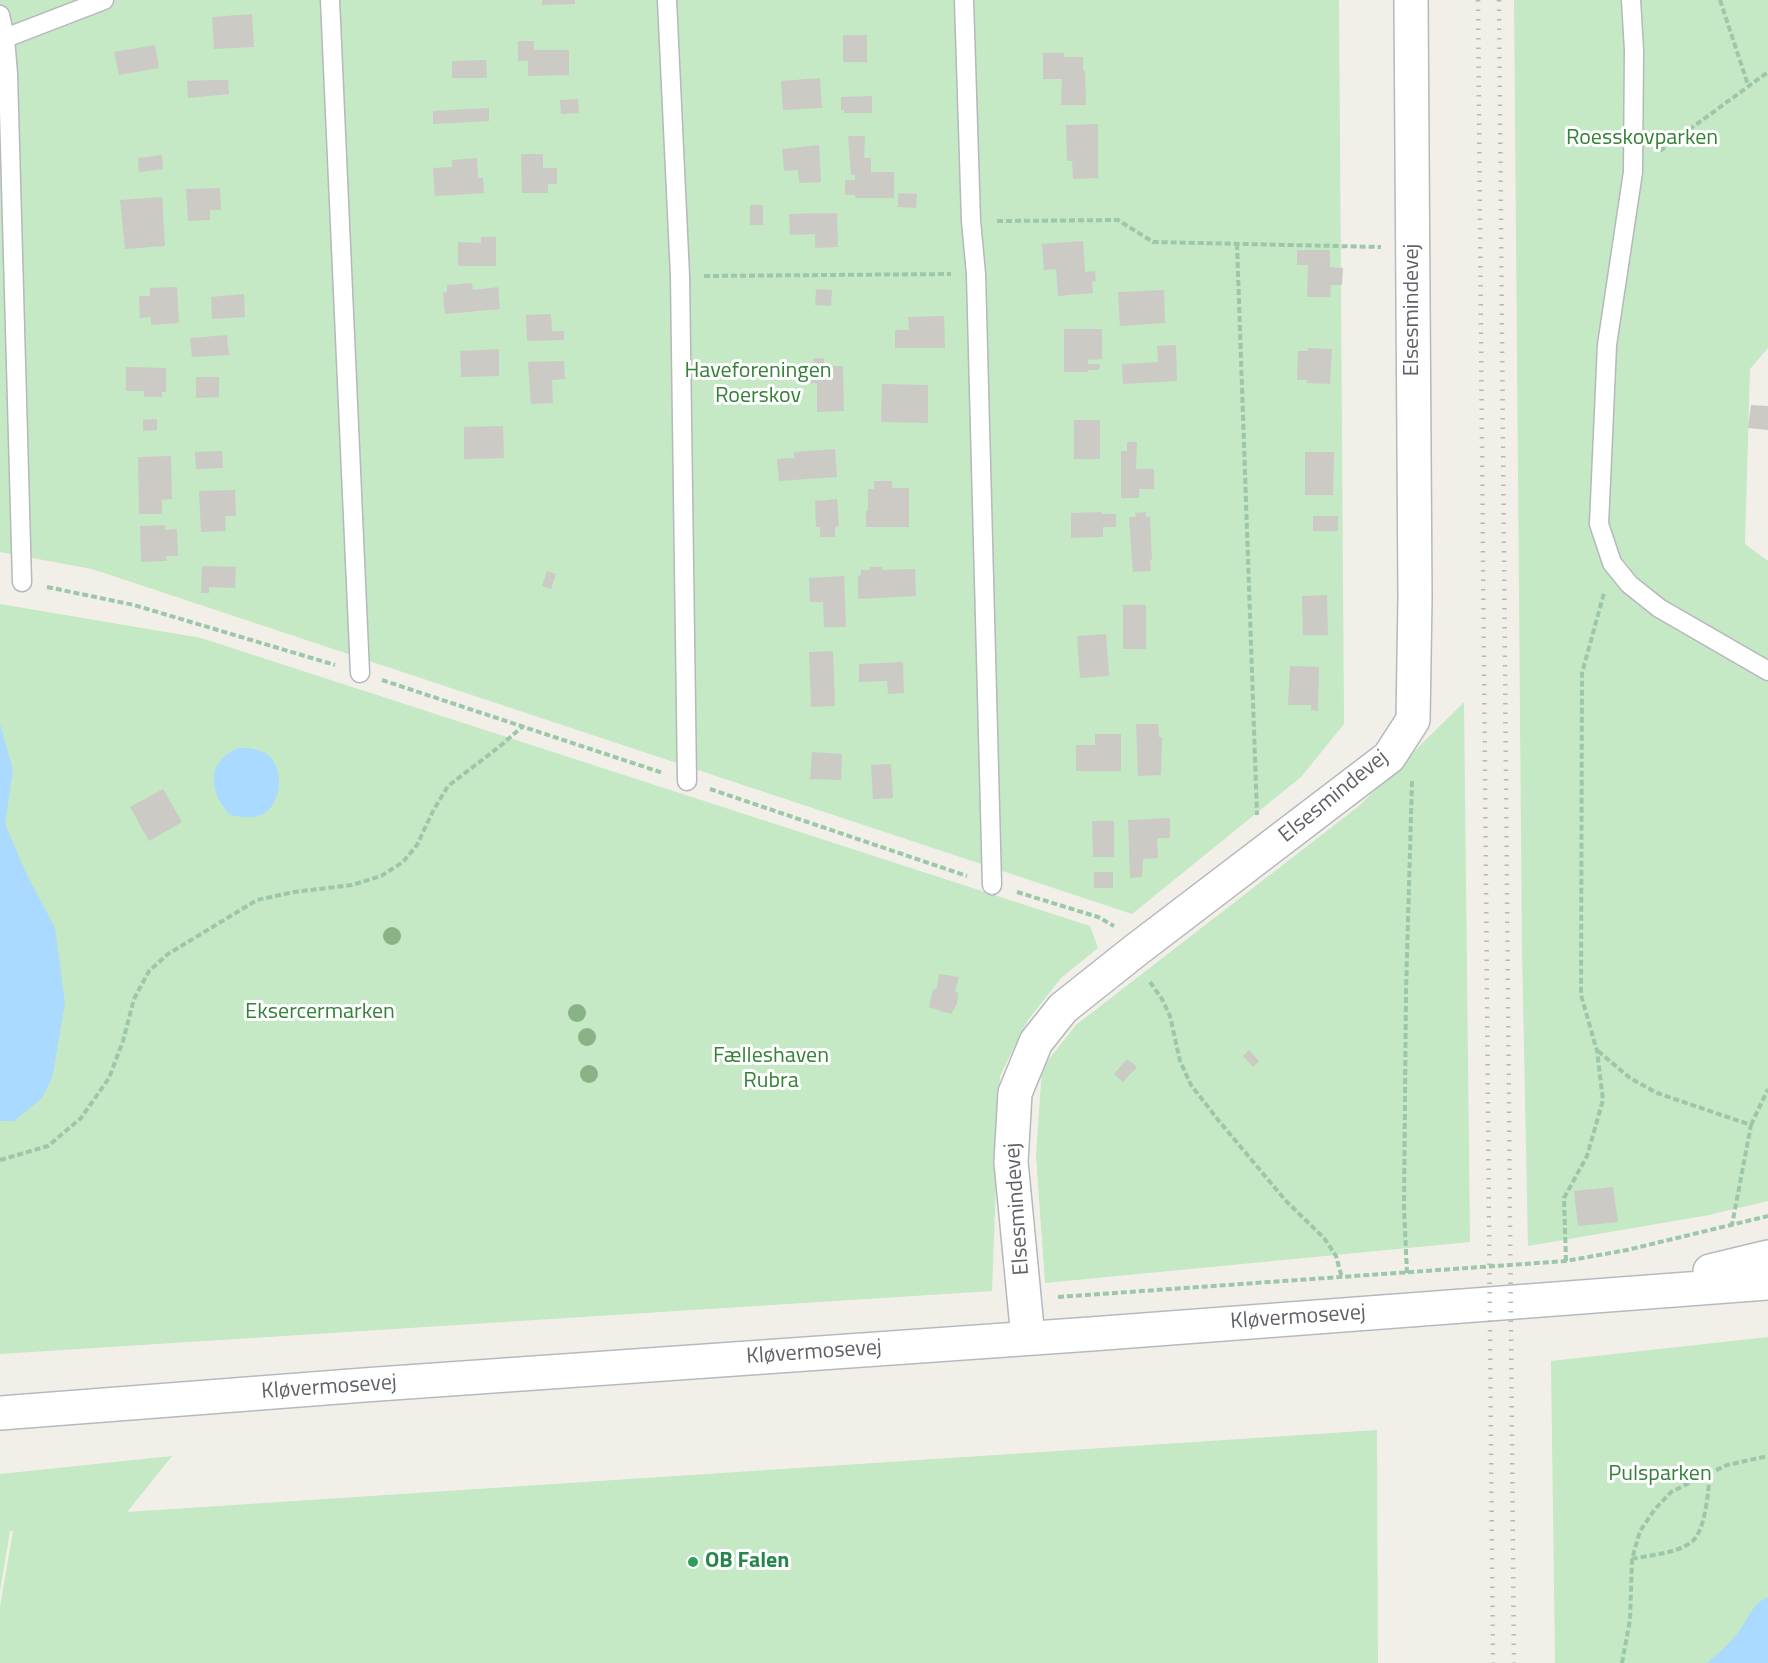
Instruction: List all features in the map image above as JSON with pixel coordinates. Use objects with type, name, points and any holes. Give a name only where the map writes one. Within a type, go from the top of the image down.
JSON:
[{"type":"main road","name":"Elsesmindevej","points":[[1028,1338],[1011,1162],[1015,1093],[1036,1042],[1064,1008],[1136,950],[1389,757],[1413,720],[1415,586],[1411,0]]},
{"type":"main road","name":"Kløvermosevej","points":[[1627,1293],[1768,1257]]},
{"type":"main road","name":"Kløvermosevej","points":[[0,1413],[1768,1283]]},
{"type":"lane","points":[[3,39],[104,0]]},
{"type":"lane","points":[[330,0],[360,673]]},
{"type":"lane","points":[[667,0],[680,276],[687,782]]},
{"type":"lane","points":[[964,0],[971,221],[976,274],[992,885]]},
{"type":"lane","points":[[1631,0],[1634,50],[1633,172],[1607,345],[1599,524],[1612,563],[1629,584],[1659,609],[1768,671]]},
{"type":"lane","points":[[0,15],[3,39],[22,582]]},
{"type":"path","points":[[1720,0],[1748,85]]},
{"type":"path","points":[[1633,172],[1768,72]]},
{"type":"path","points":[[971,221],[1118,220],[1153,243],[1412,248]]},
{"type":"path","points":[[1237,244],[1258,858]]},
{"type":"path","points":[[680,276],[976,274]]},
{"type":"path","points":[[1566,1261],[1564,1198],[1587,1155],[1603,1100],[1598,1051],[1581,995],[1582,673],[1612,563]]},
{"type":"path","points":[[22,582],[134,604],[360,673],[992,885],[1098,917],[1112,924],[1125,935],[1136,950],[1145,974],[1162,999],[1170,1016],[1180,1061],[1191,1084],[1218,1121],[1286,1201],[1324,1239],[1336,1256],[1342,1278]]},
{"type":"path","points":[[0,1160],[48,1146],[81,1118],[109,1078],[123,1041],[134,999],[149,970],[168,954],[257,900],[294,892],[352,885],[381,876],[403,862],[417,845],[432,811],[448,786],[500,747],[522,727]]},
{"type":"path","points":[[1407,1273],[1404,1208],[1406,1002],[1412,779]]},
{"type":"path","points":[[1598,1051],[1630,1078],[1657,1093],[1751,1125]]},
{"type":"path","points":[[1732,1225],[1751,1125],[1768,1089]]},
{"type":"path","points":[[1024,1300],[1566,1261],[1627,1250],[1768,1216]]},
{"type":"path","points":[[1622,1663],[1630,1620],[1632,1559],[1640,1531],[1655,1509],[1671,1492],[1710,1473],[1727,1466],[1768,1456]]},
{"type":"path","points":[[1632,1559],[1674,1550],[1692,1543],[1698,1533],[1707,1504],[1710,1473]]},
{"type":"green space","name":"Haveforeningen Roerskov","points":[[0,0],[1339,0],[1344,724],[1301,777],[1132,914],[92,569],[0,552]]},
{"type":"green space","name":"Roesskovparken","points":[[1514,0],[1768,0],[1768,348],[1750,369],[1745,544],[1768,561],[1768,1201],[1709,1215],[1528,1246],[1522,950]]},
{"type":"green space","name":"Eksercermarken","points":[[0,604],[201,638],[1090,926],[1098,948],[1061,978],[1028,1020],[1000,1076],[992,1291],[0,1354]]},
{"type":"green space","points":[[1464,702],[1470,1242],[1045,1283],[1036,1156],[1042,1068],[1076,1025],[1359,806]]},
{"type":"green space","name":"Pulsparken","points":[[1768,1337],[1768,1663],[1555,1663],[1551,1361]]},
{"type":"green space","name":"OB Falen","points":[[1377,1430],[1378,1663],[0,1663],[0,1606],[13,1531],[10,1531],[0,1591],[0,1474],[172,1456],[127,1512]]},
{"type":"water","points":[[0,724],[13,770],[5,824],[27,875],[55,928],[65,1003],[52,1079],[41,1099],[14,1121],[0,1121]]},
{"type":"water","points":[[238,748],[255,749],[265,753],[277,768],[279,788],[271,807],[264,814],[254,817],[230,815],[218,797],[214,778],[215,769],[227,754]]},
{"type":"water","points":[[1768,1597],[1768,1663],[1707,1663],[1735,1637],[1751,1612]]},
{"type":"building","points":[[542,0],[575,0],[575,4],[542,5]]},
{"type":"building","points":[[252,14],[254,47],[214,49],[212,17]]},
{"type":"building","points":[[843,35],[867,35],[867,62],[843,62]]},
{"type":"building","points":[[518,41],[534,41],[534,50],[569,50],[569,75],[528,76],[528,61],[518,61]]},
{"type":"building","points":[[155,45],[159,68],[119,75],[114,52]]},
{"type":"building","points":[[1043,53],[1064,53],[1064,57],[1083,57],[1086,105],[1061,105],[1062,79],[1043,79]]},
{"type":"building","points":[[486,60],[487,78],[452,78],[452,61]]},
{"type":"building","points":[[820,78],[822,108],[783,110],[781,81]]},
{"type":"building","points":[[228,80],[229,94],[188,98],[187,81]]},
{"type":"building","points":[[872,96],[872,113],[844,113],[844,110],[841,110],[841,97]]},
{"type":"building","points":[[578,99],[579,113],[561,114],[560,100]]},
{"type":"building","points":[[489,108],[489,121],[433,124],[433,111]]},
{"type":"building","points":[[1098,124],[1098,178],[1073,179],[1072,161],[1067,161],[1066,125]]},
{"type":"building","points":[[848,136],[865,136],[864,158],[871,158],[871,172],[894,172],[894,198],[855,198],[855,195],[845,195],[845,180],[855,180],[855,175],[851,175]]},
{"type":"building","points":[[819,145],[821,182],[799,183],[798,170],[784,171],[782,149]]},
{"type":"building","points":[[521,154],[543,154],[543,168],[557,168],[557,184],[548,184],[548,193],[522,193]]},
{"type":"building","points":[[162,155],[163,169],[139,172],[138,158]]},
{"type":"building","points":[[477,158],[478,178],[483,178],[484,193],[435,196],[433,168],[452,167],[452,160]]},
{"type":"building","points":[[220,188],[221,210],[210,210],[210,220],[188,221],[186,189]]},
{"type":"building","points":[[898,193],[917,194],[916,208],[898,207]]},
{"type":"building","points":[[162,197],[165,246],[125,249],[120,200]]},
{"type":"building","points":[[750,205],[763,205],[763,225],[750,225]]},
{"type":"building","points":[[837,213],[838,247],[815,248],[815,234],[790,235],[789,214]]},
{"type":"building","points":[[481,237],[496,237],[496,266],[458,266],[458,242],[481,243]]},
{"type":"building","points":[[1083,241],[1085,272],[1095,271],[1096,281],[1092,282],[1093,293],[1058,296],[1056,269],[1044,270],[1042,244]]},
{"type":"building","points":[[1297,250],[1330,250],[1330,267],[1343,268],[1342,285],[1331,285],[1330,297],[1307,297],[1308,265],[1297,265]]},
{"type":"building","points":[[472,283],[473,290],[498,287],[500,309],[445,314],[443,293],[447,292],[447,285]]},
{"type":"building","points":[[177,287],[179,323],[151,325],[151,317],[140,318],[139,296],[150,296],[150,288]]},
{"type":"building","points":[[816,289],[832,290],[831,306],[815,305]]},
{"type":"building","points":[[1164,290],[1165,323],[1120,326],[1118,292]]},
{"type":"building","points":[[244,294],[245,317],[212,319],[211,297]]},
{"type":"building","points":[[551,314],[552,331],[564,331],[564,340],[527,341],[526,315]]},
{"type":"building","points":[[944,316],[945,348],[895,348],[895,330],[909,330],[908,317]]},
{"type":"building","points":[[1064,329],[1102,329],[1102,359],[1088,360],[1088,364],[1100,364],[1099,370],[1064,372]]},
{"type":"building","points":[[227,335],[229,355],[192,357],[190,338]]},
{"type":"building","points":[[1176,345],[1177,381],[1123,384],[1122,364],[1158,362],[1157,346]]},
{"type":"building","points":[[1308,348],[1332,349],[1330,384],[1297,380],[1298,351],[1308,351]]},
{"type":"building","points":[[499,349],[499,376],[461,377],[460,351]]},
{"type":"building","points":[[824,358],[824,366],[843,366],[844,411],[817,412],[817,383],[803,383],[802,367],[814,366],[813,359]]},
{"type":"building","points":[[564,361],[565,379],[552,380],[553,403],[531,404],[528,362]]},
{"type":"building","points":[[126,367],[166,368],[166,392],[162,392],[162,397],[144,397],[144,391],[126,391]]},
{"type":"building","points":[[196,377],[219,377],[219,397],[196,398]]},
{"type":"building","points":[[882,384],[928,385],[928,423],[881,422]]},
{"type":"building","points":[[1751,405],[1768,406],[1768,430],[1748,428]]},
{"type":"building","points":[[157,419],[157,430],[143,431],[143,420]]},
{"type":"building","points":[[1074,420],[1100,420],[1100,459],[1074,459]]},
{"type":"building","points":[[503,426],[504,458],[464,459],[464,427]]},
{"type":"building","points":[[1127,442],[1137,442],[1136,469],[1154,469],[1154,489],[1139,489],[1139,498],[1121,498],[1121,451],[1127,451]]},
{"type":"building","points":[[835,449],[837,477],[779,481],[777,459],[794,458],[794,452]]},
{"type":"building","points":[[222,451],[223,468],[196,469],[195,452]]},
{"type":"building","points":[[1305,452],[1334,452],[1333,495],[1305,495]]},
{"type":"building","points":[[171,456],[172,499],[162,500],[162,514],[139,514],[138,457]]},
{"type":"building","points":[[874,481],[892,481],[892,488],[909,488],[909,527],[866,527],[868,489],[874,489]]},
{"type":"building","points":[[235,490],[236,516],[225,516],[226,531],[201,532],[199,491]]},
{"type":"building","points":[[837,499],[839,526],[835,527],[835,537],[820,537],[820,527],[816,527],[815,501]]},
{"type":"building","points":[[1102,512],[1102,514],[1116,514],[1116,527],[1103,527],[1103,537],[1071,538],[1071,513]]},
{"type":"building","points":[[1146,512],[1146,517],[1150,516],[1151,571],[1133,572],[1129,517],[1136,517],[1135,513]]},
{"type":"building","points":[[1313,516],[1338,516],[1338,531],[1313,531]]},
{"type":"building","points":[[165,525],[165,530],[177,529],[178,556],[166,556],[167,561],[141,562],[140,526]]},
{"type":"building","points":[[202,566],[236,567],[235,588],[209,587],[209,593],[201,593]]},
{"type":"building","points":[[870,567],[882,567],[882,570],[915,569],[916,596],[858,599],[858,576],[861,575],[861,570],[870,570]]},
{"type":"building","points":[[547,571],[556,574],[551,589],[542,586]]},
{"type":"building","points":[[844,576],[846,627],[824,627],[823,602],[810,602],[809,578]]},
{"type":"building","points":[[1327,595],[1328,635],[1303,635],[1302,596]]},
{"type":"building","points":[[1123,605],[1146,605],[1146,649],[1123,649]]},
{"type":"building","points":[[1106,634],[1109,676],[1080,678],[1077,636]]},
{"type":"building","points":[[833,651],[835,706],[811,707],[809,652]]},
{"type":"building","points":[[903,662],[904,693],[888,694],[887,681],[859,682],[859,664]]},
{"type":"building","points":[[1290,666],[1319,667],[1318,711],[1311,710],[1311,705],[1288,705]]},
{"type":"building","points":[[1136,724],[1158,724],[1159,737],[1162,737],[1161,775],[1138,776]]},
{"type":"building","points":[[1095,734],[1121,734],[1121,771],[1076,771],[1076,745],[1095,745]]},
{"type":"building","points":[[812,752],[842,754],[841,780],[810,779]]},
{"type":"building","points":[[891,764],[893,798],[873,799],[871,765]]},
{"type":"building","points":[[163,789],[182,822],[149,841],[130,807]]},
{"type":"building","points":[[1170,818],[1170,838],[1157,838],[1158,858],[1143,859],[1142,877],[1130,878],[1128,820]]},
{"type":"building","points":[[1092,821],[1114,821],[1114,857],[1093,857]]},
{"type":"building","points":[[1094,872],[1113,872],[1113,888],[1094,888]]},
{"type":"building","points":[[939,974],[959,977],[955,991],[958,993],[957,1004],[951,1014],[929,1007],[933,989],[937,988]]},
{"type":"building","points":[[1249,1050],[1259,1061],[1253,1067],[1243,1056]]},
{"type":"building","points":[[1127,1059],[1137,1067],[1123,1082],[1114,1074]]},
{"type":"building","points":[[1613,1187],[1618,1222],[1578,1226],[1574,1191]]},
{"type":"railway","points":[[1478,0],[1493,1663]]},
{"type":"railway","points":[[1499,0],[1514,1663]]},
{"type":"place","name":"OB Falen","points":[[693,1562]]},
{"type":"park label","name":"Fælleshaven Rubra","points":[[771,1070]]}]
